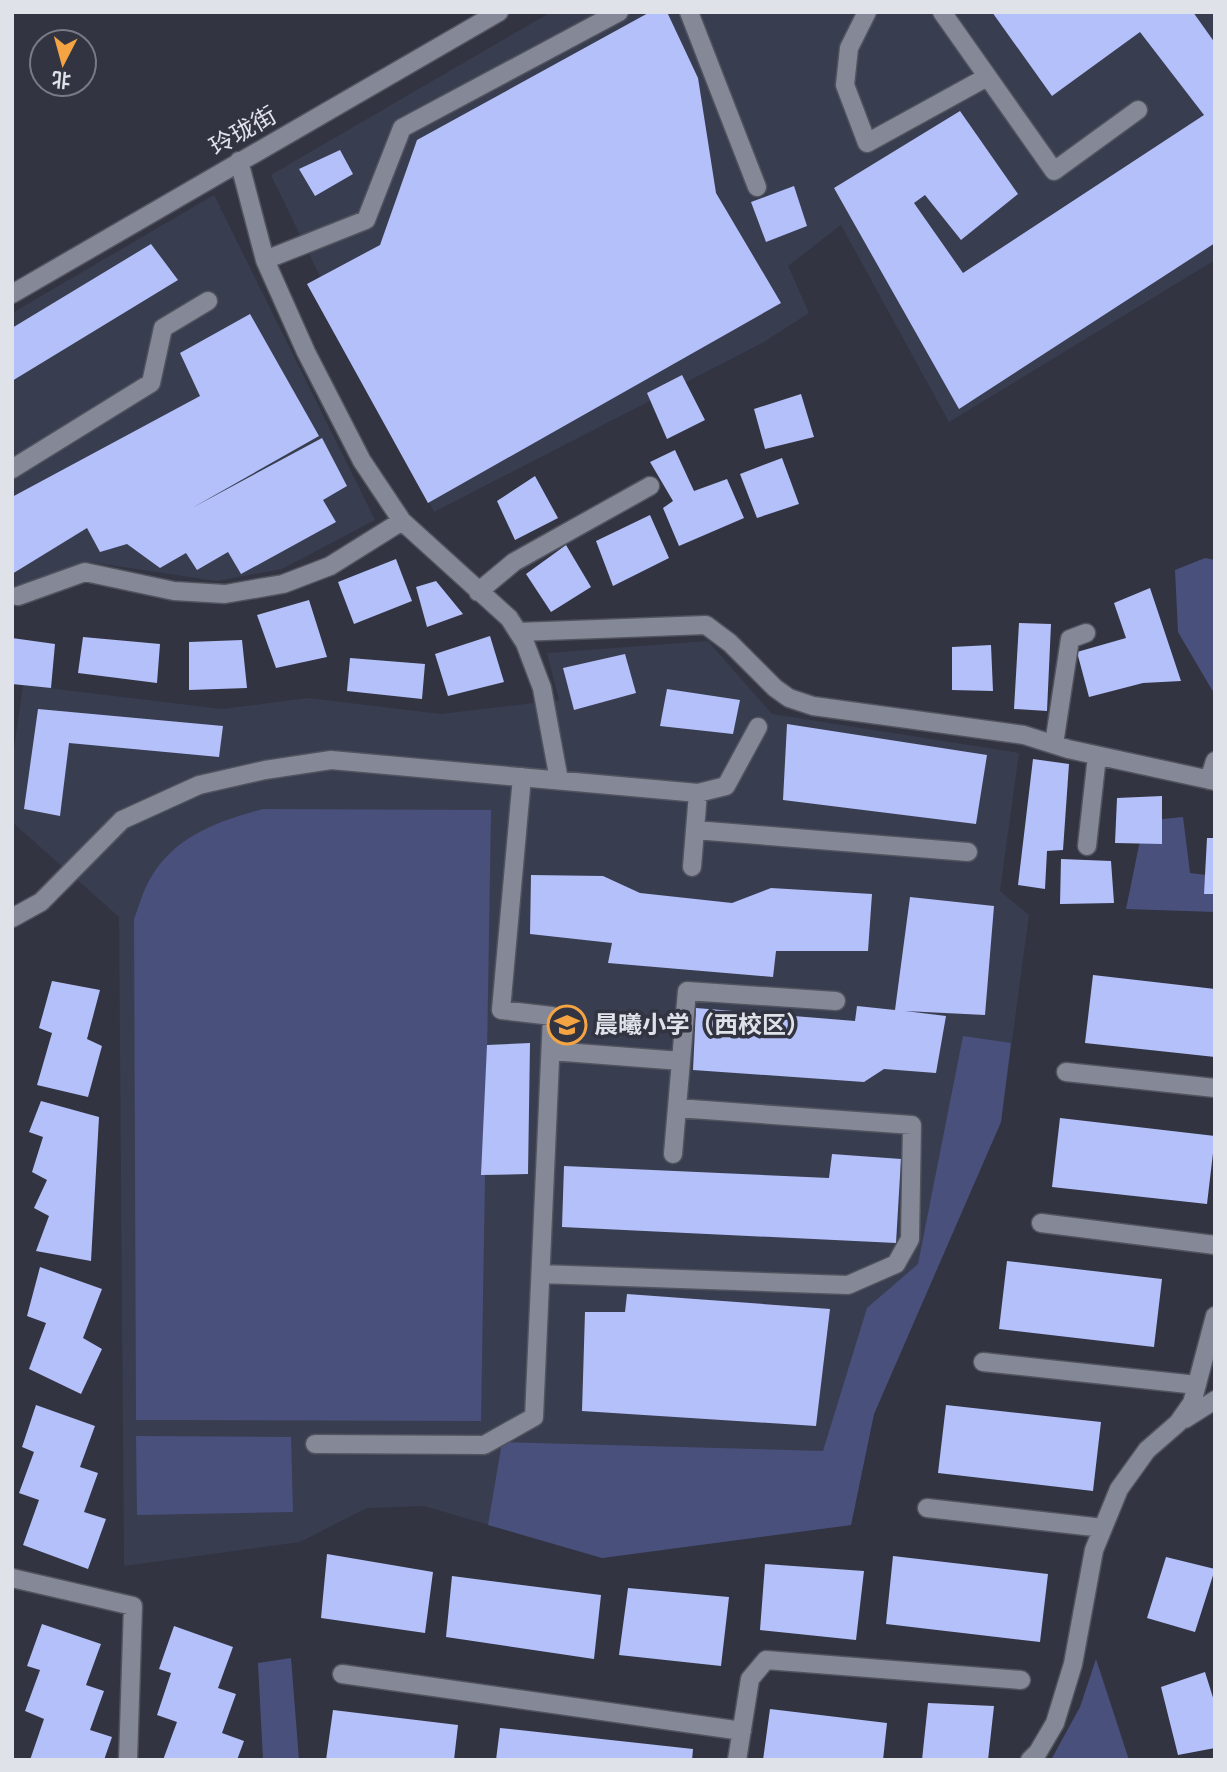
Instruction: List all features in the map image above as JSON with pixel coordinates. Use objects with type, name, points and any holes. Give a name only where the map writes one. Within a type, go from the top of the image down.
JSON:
[{"type":"street","name":"玲珑街","points":[[12,294],[499,12]]},
{"type":"street","points":[[265,260],[366,220],[401,128],[619,12]]},
{"type":"street","points":[[689,12],[757,187]]},
{"type":"street","points":[[867,12],[849,48],[845,85],[867,143],[987,76]]},
{"type":"street","points":[[942,12],[1054,171],[1138,110]]},
{"type":"street","points":[[239,161],[265,260],[306,352],[362,461],[402,521],[509,618],[525,643],[542,688],[558,780]]},
{"type":"street","points":[[12,469],[151,383],[163,328],[208,302]]},
{"type":"street","points":[[478,592],[514,562],[650,486]]},
{"type":"street","points":[[18,596],[85,572],[174,591],[225,594],[284,584],[330,566],[402,521]]},
{"type":"street","points":[[517,632],[706,625],[730,643],[775,688],[789,698],[813,706],[1024,735],[1097,756],[1212,781],[1215,761]]},
{"type":"street","points":[[1054,744],[1070,639],[1086,634]]},
{"type":"street","points":[[12,918],[41,902],[122,820],[200,785],[265,769],[331,760],[698,793],[726,786],[758,727]]},
{"type":"street","points":[[1087,846],[1097,756]]},
{"type":"street","points":[[315,1444],[484,1446],[534,1417],[552,1016],[502,1010],[522,777]]},
{"type":"street","points":[[692,867],[698,793]]},
{"type":"street","points":[[695,831],[968,852]]},
{"type":"street","points":[[673,1154],[687,990],[836,1000]]},
{"type":"street","points":[[551,1051],[681,1061]]},
{"type":"street","points":[[1066,1072],[1215,1088]]},
{"type":"street","points":[[541,1274],[848,1285],[896,1264],[910,1239],[912,1125],[677,1108]]},
{"type":"street","points":[[1041,1223],[1215,1245]]},
{"type":"street","points":[[1178,1423],[1192,1403],[1215,1316]]},
{"type":"street","points":[[983,1362],[1197,1385]]},
{"type":"street","points":[[1030,1760],[1038,1752],[1055,1723],[1073,1664],[1094,1549],[1119,1489],[1147,1450],[1178,1423],[1215,1400]]},
{"type":"street","points":[[928,1508],[1104,1528]]},
{"type":"street","points":[[12,1578],[133,1606],[128,1760]]},
{"type":"street","points":[[737,1760],[750,1679],[766,1660],[1021,1680]]},
{"type":"street","points":[[342,1674],[742,1731]]},
{"type":"shaded area","points":[[551,12],[1215,12],[1215,260],[949,422],[841,225],[788,266],[809,313],[764,342],[434,512],[271,175]]},
{"type":"shaded area","points":[[214,195],[375,520],[282,569],[217,581],[89,562],[12,592],[12,313]]},
{"type":"shaded area","points":[[1205,558],[1215,560],[1215,695],[1178,632],[1175,570]]},
{"type":"shaded area","name":"晨曦小学（西校区）","points":[[708,641],[772,714],[1019,753],[1000,891],[1029,915],[1001,1122],[874,1414],[851,1525],[602,1558],[424,1506],[367,1508],[300,1542],[124,1566],[119,917],[12,822],[12,763],[23,685],[222,709],[308,698],[441,714],[559,700],[547,653]]},
{"type":"shaded area","points":[[263,809],[491,810],[481,1421],[136,1420],[134,919],[150,879],[171,852],[199,832]]},
{"type":"shaded area","points":[[1183,817],[1190,873],[1215,876],[1215,912],[1126,909],[1144,821]]},
{"type":"shaded area","points":[[963,1036],[1011,1043],[1001,1122],[874,1414],[851,1525],[602,1558],[488,1525],[502,1442],[823,1451],[867,1308],[918,1264]]},
{"type":"shaded area","points":[[136,1436],[291,1437],[293,1512],[137,1515]]},
{"type":"shaded area","points":[[291,1658],[299,1760],[263,1760],[258,1663]]},
{"type":"shaded area","points":[[1096,1659],[1129,1760],[1051,1760],[1080,1707]]},
{"type":"building","points":[[650,12],[667,12],[698,78],[716,193],[781,303],[428,503],[307,284],[380,245],[417,140]]},
{"type":"building","points":[[992,12],[1193,12],[1215,43],[1215,243],[959,409],[834,188],[960,111],[1018,194],[961,240],[925,195],[914,203],[963,273],[1204,115],[1140,32],[1052,96]]},
{"type":"building","points":[[340,150],[353,174],[315,196],[299,169]]},
{"type":"building","points":[[794,186],[807,226],[766,242],[751,202]]},
{"type":"building","points":[[151,244],[178,280],[12,381],[12,328]]},
{"type":"building","points":[[250,314],[319,436],[192,508],[322,438],[347,486],[323,500],[336,522],[241,574],[228,552],[197,570],[186,553],[160,568],[127,544],[100,552],[87,528],[12,574],[12,497],[200,396],[180,353]]},
{"type":"building","points":[[682,375],[705,420],[667,439],[647,393]]},
{"type":"building","points":[[801,394],[814,437],[765,449],[754,409]]},
{"type":"building","points":[[675,450],[694,491],[727,479],[744,518],[679,546],[663,508],[673,501],[650,462]]},
{"type":"building","points":[[782,458],[799,504],[757,518],[740,474]]},
{"type":"building","points":[[535,476],[558,518],[515,540],[497,501]]},
{"type":"building","points":[[650,515],[669,558],[613,586],[596,541]]},
{"type":"building","points":[[566,545],[591,587],[551,612],[526,574]]},
{"type":"building","points":[[396,559],[412,601],[354,624],[338,582]]},
{"type":"building","points":[[436,581],[463,614],[427,627],[416,587]]},
{"type":"building","points":[[1150,588],[1181,681],[1143,683],[1089,697],[1077,652],[1126,638],[1114,603]]},
{"type":"building","points":[[309,600],[327,657],[276,668],[257,615]]},
{"type":"building","points":[[1019,623],[1051,624],[1047,711],[1014,709]]},
{"type":"building","points":[[490,636],[504,682],[448,696],[435,654]]},
{"type":"building","points":[[83,637],[160,644],[157,683],[78,673]]},
{"type":"building","points":[[12,638],[55,644],[51,688],[12,684]]},
{"type":"building","points":[[242,640],[247,688],[189,690],[189,642]]},
{"type":"building","points":[[991,645],[993,691],[952,690],[952,647]]},
{"type":"building","points":[[625,654],[636,693],[574,710],[563,668]]},
{"type":"building","points":[[350,658],[425,664],[422,699],[347,691]]},
{"type":"building","points":[[667,689],[740,700],[733,734],[660,726]]},
{"type":"building","points":[[38,709],[223,726],[219,757],[69,743],[60,816],[24,809]]},
{"type":"building","points":[[787,724],[987,755],[976,824],[783,800]]},
{"type":"building","points":[[1033,759],[1069,764],[1063,850],[1047,851],[1045,889],[1018,885]]},
{"type":"building","points":[[1162,796],[1162,844],[1115,843],[1117,798]]},
{"type":"building","points":[[1207,838],[1215,838],[1215,894],[1204,894]]},
{"type":"building","points":[[1061,859],[1111,861],[1114,903],[1060,904]]},
{"type":"building","points":[[531,875],[603,876],[640,893],[732,903],[771,888],[872,894],[868,951],[776,951],[773,977],[608,963],[612,943],[530,934]]},
{"type":"building","points":[[910,897],[994,906],[985,1015],[905,1011],[946,1016],[936,1073],[884,1069],[864,1082],[693,1070],[696,1008],[855,1021],[857,1006],[895,1010]]},
{"type":"building","points":[[1093,975],[1215,989],[1215,1057],[1085,1043]]},
{"type":"building","points":[[52,981],[100,990],[87,1039],[102,1046],[88,1097],[37,1085],[52,1033],[39,1028]]},
{"type":"building","points":[[530,1043],[528,1174],[481,1175],[487,1045]]},
{"type":"building","points":[[41,1101],[99,1117],[91,1261],[36,1251],[49,1216],[34,1208],[47,1180],[32,1172],[43,1137],[29,1132]]},
{"type":"building","points":[[1060,1118],[1215,1136],[1207,1204],[1052,1187]]},
{"type":"building","points":[[832,1154],[901,1159],[896,1243],[562,1227],[564,1166],[829,1178]]},
{"type":"building","points":[[1007,1261],[1162,1279],[1154,1347],[999,1329]]},
{"type":"building","points":[[40,1267],[102,1289],[83,1338],[102,1349],[81,1394],[29,1369],[46,1323],[27,1316]]},
{"type":"building","points":[[627,1294],[830,1309],[816,1426],[582,1411],[585,1312],[625,1312]]},
{"type":"building","points":[[36,1405],[95,1426],[80,1467],[98,1473],[84,1512],[106,1519],[88,1569],[23,1545],[39,1500],[19,1493],[34,1452],[22,1447]]},
{"type":"building","points":[[946,1405],[1101,1422],[1093,1491],[938,1473]]},
{"type":"building","points":[[327,1554],[433,1572],[425,1633],[321,1618]]},
{"type":"building","points":[[893,1556],[1048,1574],[1040,1642],[886,1624]]},
{"type":"building","points":[[1166,1557],[1215,1569],[1195,1632],[1147,1618]]},
{"type":"building","points":[[765,1564],[864,1571],[856,1640],[760,1630]]},
{"type":"building","points":[[452,1576],[601,1595],[594,1659],[446,1637]]},
{"type":"building","points":[[628,1588],[729,1597],[721,1666],[619,1655]]},
{"type":"building","points":[[42,1624],[101,1644],[86,1685],[104,1691],[90,1730],[112,1737],[104,1760],[30,1760],[44,1719],[25,1711],[40,1670],[27,1666]]},
{"type":"building","points":[[174,1626],[233,1647],[218,1688],[236,1694],[222,1733],[244,1741],[237,1760],[163,1760],[177,1722],[157,1715],[171,1673],[159,1669]]},
{"type":"building","points":[[1205,1672],[1215,1704],[1215,1748],[1178,1755],[1161,1687]]},
{"type":"building","points":[[928,1703],[994,1706],[988,1760],[922,1760]]},
{"type":"building","points":[[770,1709],[887,1723],[883,1760],[763,1760]]},
{"type":"building","points":[[333,1710],[458,1725],[454,1760],[326,1760]]},
{"type":"building","points":[[500,1728],[693,1749],[692,1760],[496,1760]]},
{"type":"place","name":"晨曦小学（西校区）","points":[[567,1025]]}]
